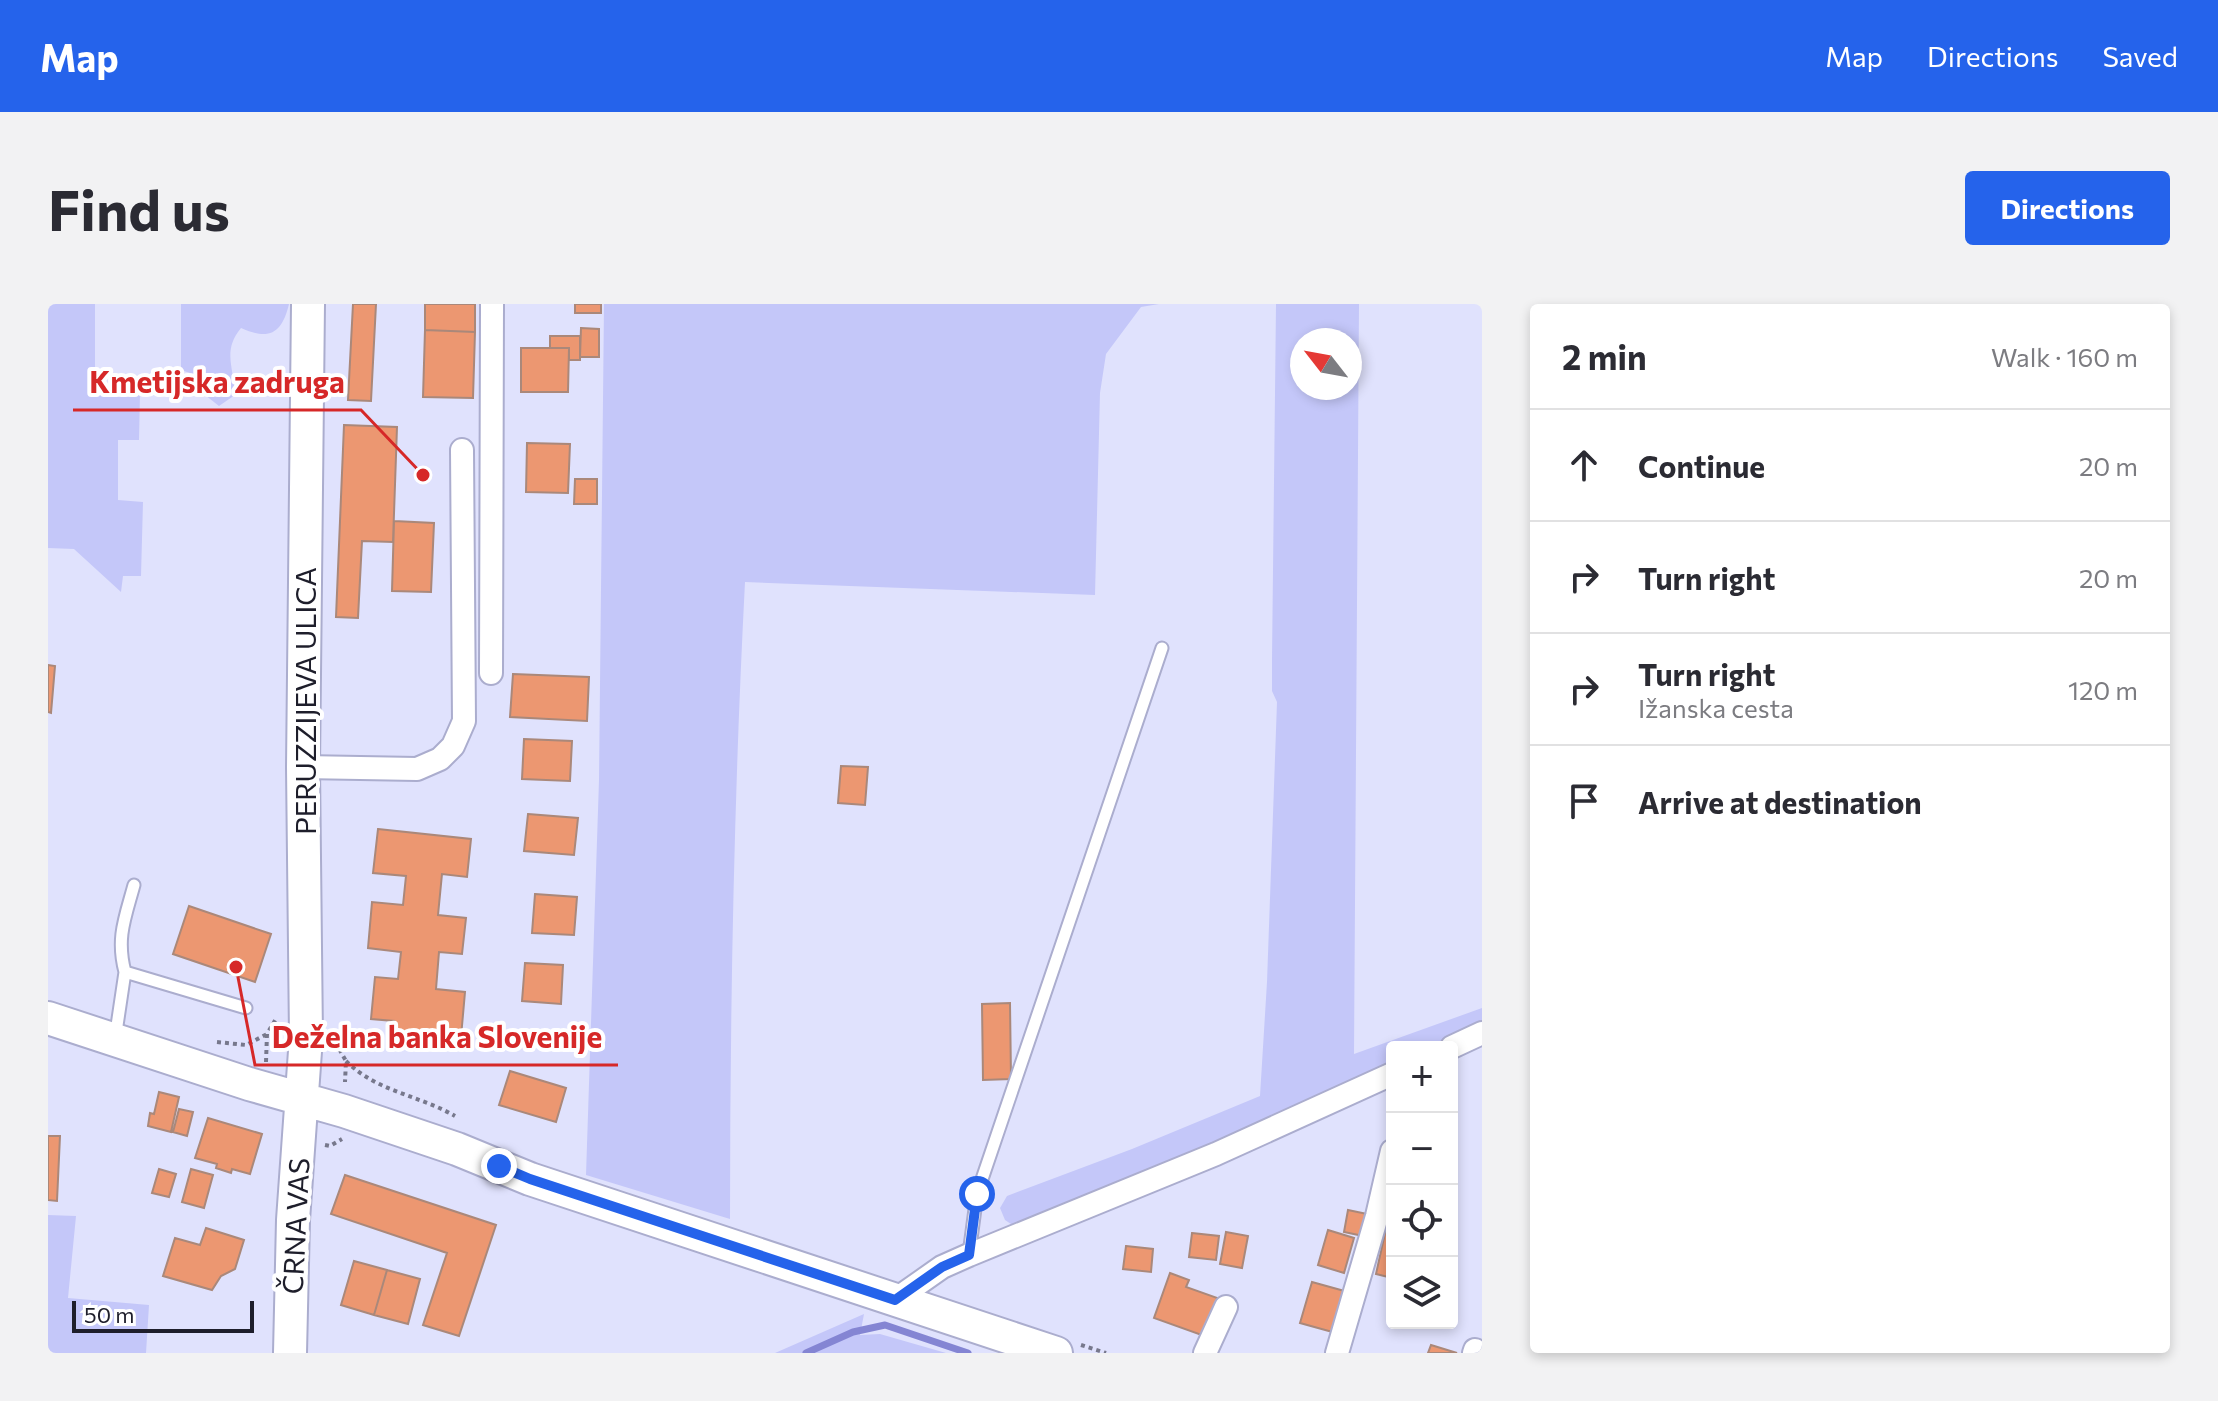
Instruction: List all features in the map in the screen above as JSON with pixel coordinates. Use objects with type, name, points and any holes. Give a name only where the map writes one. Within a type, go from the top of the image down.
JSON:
[{"type":"street","name":"PERUZZIJEVA ULICA","points":[[303,1098],[308,304]]},
{"type":"street","points":[[491,673],[492,304]]},
{"type":"street","points":[[303,767],[417,769],[440,759],[453,746],[464,721],[462,450]]},
{"type":"street","points":[[48,1018],[457,1149],[530,1179],[1056,1353]]},
{"type":"street","points":[[1458,1044],[1482,1033]]},
{"type":"street","points":[[895,1300],[942,1267],[1386,1082]]},
{"type":"street","name":"ČRNA VAS","points":[[290,1353],[293,1220],[303,1098]]},
{"type":"street","points":[[1337,1353],[1386,1177]]},
{"type":"street","points":[[1205,1353],[1226,1307]]},
{"type":"lane","points":[[969,1255],[977,1194],[1162,648]]},
{"type":"lane","points":[[115,1040],[125,972],[119,949],[121,930],[134,885]]},
{"type":"lane","points":[[125,972],[246,1008]]},
{"type":"path","points":[[267,1046],[267,1034],[273,1027]]},
{"type":"path","points":[[327,1043],[338,1047],[346,1061],[345,1076]]},
{"type":"path","points":[[322,1145],[330,1146],[342,1138],[343,1132]]},
{"type":"shaded area","points":[[48,304],[95,304],[95,392],[140,394],[139,440],[118,440],[118,500],[143,502],[141,576],[123,576],[121,592],[74,549],[48,548]]},
{"type":"shaded area","points":[[181,304],[289,304],[283,322],[273,332],[260,334],[241,328],[235,336],[230,360],[235,395],[219,406],[205,395],[193,374],[181,370]]},
{"type":"shaded area","points":[[604,304],[1159,304],[1141,307],[1106,354],[1100,393],[1095,595],[745,582],[733,900],[730,1219],[586,1175],[599,780]]},
{"type":"shaded area","points":[[1276,304],[1359,304],[1359,328],[1290,328],[1290,400],[1358,400],[1354,1054],[1386,1042],[1386,1067],[1259,1125],[1014,1226],[1005,1220],[1000,1208],[1007,1196],[1260,1096],[1277,702],[1272,691]]},
{"type":"shaded area","points":[[1482,1008],[1482,1024],[1444,1041],[1390,1041]]},
{"type":"shaded area","points":[[48,1215],[76,1216],[68,1298],[149,1305],[146,1353],[48,1353]]},
{"type":"shaded area","points":[[864,1314],[860,1335],[880,1334],[946,1353],[775,1353]]},
{"type":"building","points":[[353,304],[376,304],[371,401],[348,400]]},
{"type":"building","points":[[425,304],[475,304],[475,332],[425,330]]},
{"type":"building","points":[[575,304],[601,304],[601,313],[575,313]]},
{"type":"building","points":[[581,328],[599,329],[599,357],[580,357]]},
{"type":"building","points":[[425,330],[475,332],[473,398],[423,397]]},
{"type":"building","points":[[550,336],[580,336],[580,360],[569,360],[569,348],[550,348]]},
{"type":"building","points":[[521,348],[569,348],[568,392],[521,392]]},
{"type":"building","points":[[344,425],[397,427],[393,542],[362,541],[358,618],[336,617]]},
{"type":"building","points":[[527,443],[570,444],[568,493],[526,492]]},
{"type":"building","points":[[575,479],[597,479],[597,504],[574,504]]},
{"type":"building","points":[[394,521],[434,523],[431,592],[392,591]]},
{"type":"building","points":[[48,665],[55,666],[51,713],[48,712]]},
{"type":"building","points":[[513,674],[589,677],[587,721],[510,717]]},
{"type":"building","points":[[524,739],[572,741],[570,781],[522,779]]},
{"type":"building","points":[[841,766],[868,767],[865,805],[838,803]]},
{"type":"building","points":[[528,814],[578,818],[574,855],[524,851]]},
{"type":"building","points":[[378,829],[471,839],[467,877],[442,874],[438,915],[466,918],[462,954],[439,952],[436,989],[465,992],[461,1037],[393,1030],[394,1021],[371,1019],[375,977],[398,979],[401,952],[368,948],[372,902],[403,905],[406,876],[373,873]]},
{"type":"building","points":[[535,894],[577,897],[574,935],[532,933]]},
{"type":"building","points":[[189,906],[271,934],[255,982],[173,954]]},
{"type":"building","points":[[525,963],[563,965],[561,1004],[522,1001]]},
{"type":"building","points":[[1010,1003],[1011,1079],[983,1080],[982,1004]]},
{"type":"building","points":[[510,1071],[566,1088],[556,1122],[499,1105]]},
{"type":"building","points":[[159,1092],[179,1097],[171,1132],[148,1126]]},
{"type":"building","points":[[179,1109],[193,1112],[187,1136],[173,1132]]},
{"type":"building","points":[[208,1118],[262,1134],[250,1174],[232,1169],[231,1173],[216,1168],[217,1164],[195,1158]]},
{"type":"building","points":[[48,1136],[60,1136],[57,1201],[48,1200]]},
{"type":"building","points":[[159,1169],[176,1174],[169,1197],[152,1193]]},
{"type":"building","points":[[191,1169],[213,1175],[204,1208],[182,1202]]},
{"type":"building","points":[[345,1175],[496,1225],[459,1336],[423,1325],[447,1253],[331,1214]]},
{"type":"building","points":[[1348,1210],[1372,1215],[1368,1237],[1344,1232]]},
{"type":"building","points":[[206,1228],[244,1240],[235,1269],[221,1276],[212,1290],[163,1276],[175,1238],[200,1245]]},
{"type":"building","points":[[1386,1229],[1386,1276],[1376,1274]]},
{"type":"building","points":[[1328,1230],[1354,1238],[1344,1273],[1318,1265]]},
{"type":"building","points":[[1226,1232],[1248,1236],[1242,1268],[1220,1264]]},
{"type":"building","points":[[1192,1233],[1219,1236],[1216,1260],[1189,1257]]},
{"type":"building","points":[[1126,1246],[1153,1249],[1151,1272],[1123,1269]]},
{"type":"building","points":[[354,1261],[387,1270],[374,1315],[341,1305]]},
{"type":"building","points":[[387,1270],[420,1279],[408,1324],[374,1315]]},
{"type":"building","points":[[1170,1273],[1189,1280],[1186,1287],[1223,1300],[1210,1338],[1154,1318]]},
{"type":"building","points":[[1312,1282],[1348,1292],[1336,1333],[1300,1323]]},
{"type":"building","points":[[1431,1345],[1457,1353],[1428,1353]]},
{"type":"waterway","points":[[806,1353],[853,1332],[885,1325],[968,1353]]},
{"type":"place","name":"Kmetijska zadruga","points":[[423,475]]},
{"type":"place","name":"Deželna banka Slovenije","points":[[236,967]]},
{"type":"route","points":[[499,1166],[895,1300],[942,1267],[969,1255],[977,1194]]}]
